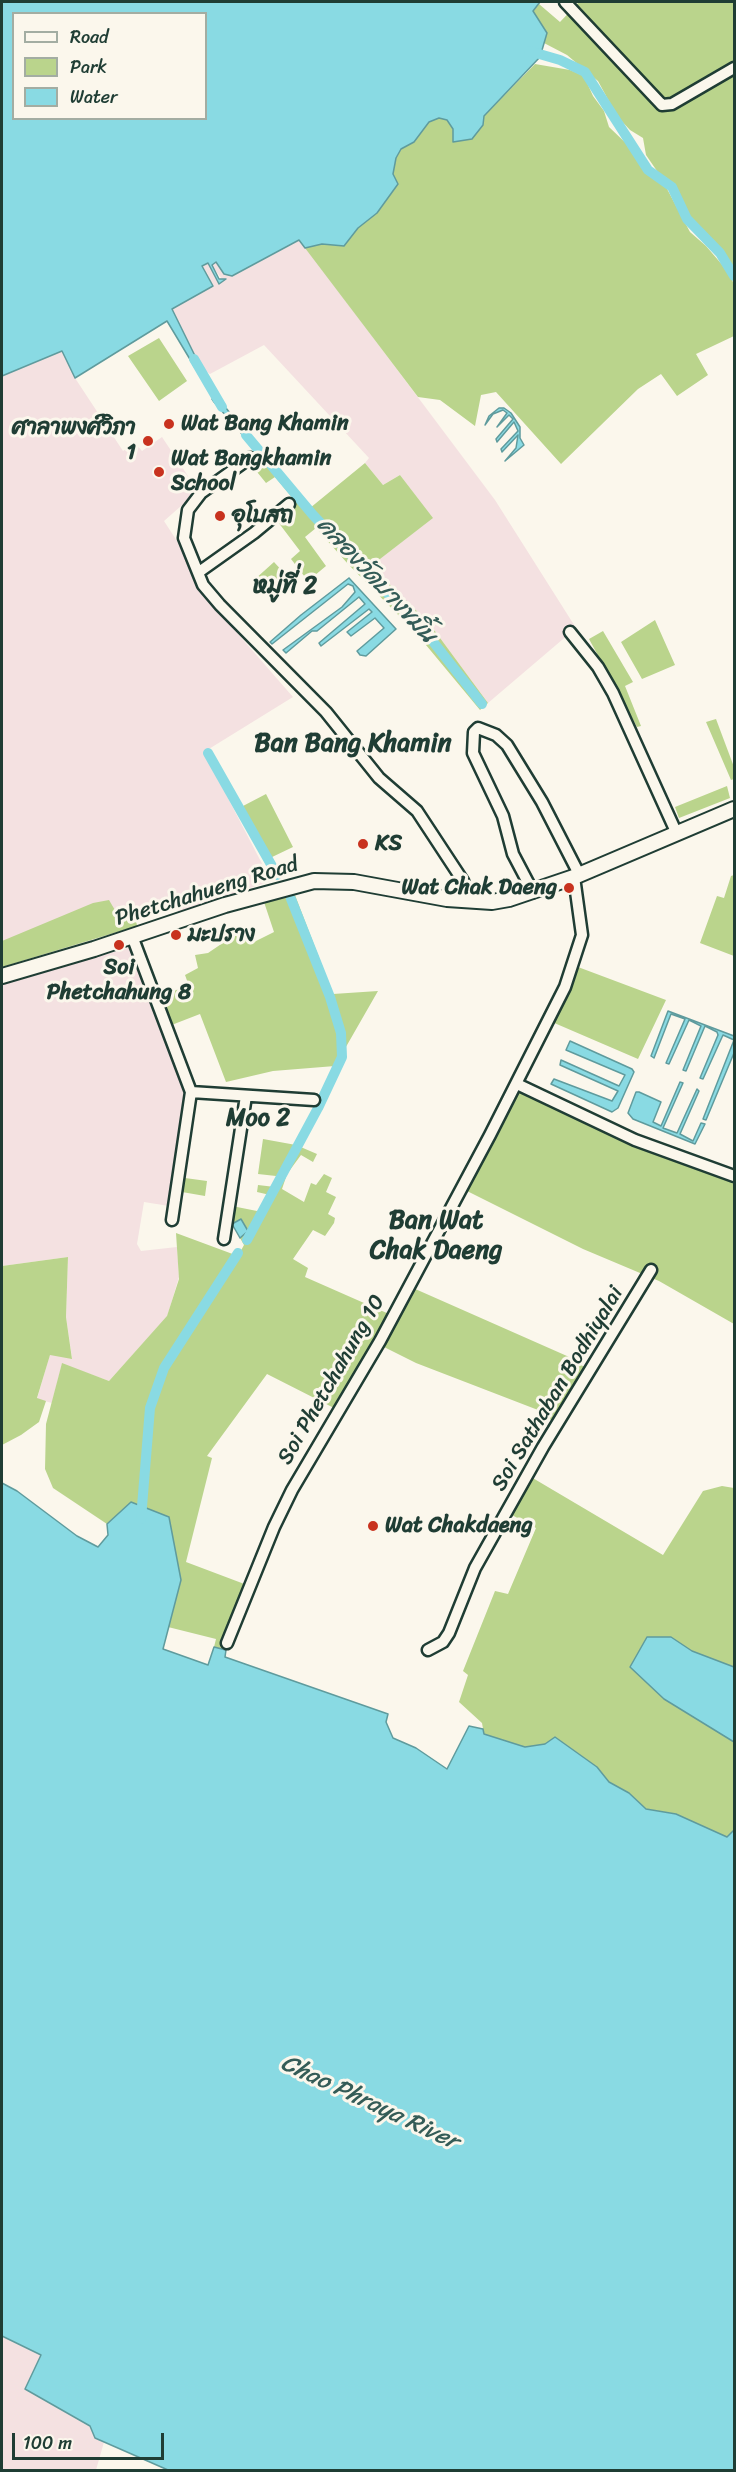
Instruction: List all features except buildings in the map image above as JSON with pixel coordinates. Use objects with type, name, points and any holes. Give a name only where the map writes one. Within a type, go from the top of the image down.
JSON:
[{"type":"main road","name":"Phetchahueng Road","points":[[2,976],[235,902],[314,880],[354,882],[470,901],[492,902],[533,892],[577,876],[735,809]]},
{"type":"street","points":[[565,2],[662,105],[672,104],[735,68]]},
{"type":"street","points":[[250,458],[201,493],[188,510],[184,538],[203,585],[320,705],[379,778],[417,811],[463,880],[470,901]]},
{"type":"street","points":[[199,572],[254,533],[289,504]]},
{"type":"street","points":[[570,632],[598,667],[613,693],[677,834]]},
{"type":"street","name":"Soi Phetchahung 10","points":[[227,1643],[274,1527],[292,1490],[380,1341],[517,1084],[576,958],[582,921],[577,876],[542,802],[507,745],[496,735],[478,728],[474,732],[473,753],[503,816],[513,854],[533,892]]},
{"type":"street","points":[[132,936],[191,1092],[172,1220]]},
{"type":"street","points":[[517,1084],[635,1140],[735,1176]]},
{"type":"street","points":[[191,1092],[314,1100]]},
{"type":"street","points":[[224,1239],[246,1096]]},
{"type":"street","name":"Soi Sathaban Bodhiyalai","points":[[428,1650],[443,1642],[449,1633],[475,1569],[543,1447],[651,1270]]},
{"type":"shaded area","points":[[300,240],[495,500],[576,628],[488,703],[429,623],[371,566],[432,518],[400,475],[383,485],[365,463],[369,458],[264,345],[210,374],[201,368],[172,308],[213,286],[201,266],[208,263],[219,283],[222,279],[211,265],[217,261],[232,276]]},
{"type":"shaded area","points":[[62,351],[75,378],[123,451],[135,443],[142,451],[162,437],[198,491],[164,521],[188,558],[204,595],[293,697],[204,752],[271,881],[179,912],[171,901],[128,919],[2,956],[2,376]]},
{"type":"shaded area","points":[[131,947],[188,1097],[169,1206],[144,1202],[137,1244],[141,1251],[177,1247],[179,1277],[167,1317],[109,1381],[62,1364],[52,1403],[37,1399],[50,1354],[72,1358],[66,1317],[68,1257],[2,1266],[2,985]]},
{"type":"shaded area","points":[[2,2336],[41,2355],[25,2389],[90,2426],[95,2438],[104,2442],[96,2470],[2,2470]]},
{"type":"green space","points":[[579,2],[734,2],[734,271],[727,259],[688,215],[674,186],[657,171],[646,155],[643,138],[630,130],[617,116],[598,81],[567,55],[544,43],[547,33],[533,11],[539,4],[560,22]]},
{"type":"green space","points":[[535,64],[570,70],[584,76],[593,96],[604,111],[609,127],[631,148],[644,172],[666,187],[690,232],[706,246],[730,274],[734,285],[734,336],[696,354],[708,375],[677,396],[661,374],[638,389],[561,464],[496,392],[481,395],[475,426],[440,400],[418,397],[305,248],[322,244],[344,246],[357,228],[377,213],[398,184],[393,174],[396,158],[401,149],[414,142],[429,122],[439,118],[447,120],[453,129],[483,125],[484,116]]},
{"type":"green space","points":[[159,338],[187,381],[159,401],[128,356]]},
{"type":"green space","points":[[256,445],[310,508],[365,463],[383,485],[400,475],[433,518],[371,566],[429,623],[488,703],[480,710],[416,633],[316,528],[305,537],[326,566],[308,581],[291,559],[300,551],[275,518],[295,501],[275,477],[266,483],[249,462],[257,455],[251,448]]},
{"type":"green space","points":[[274,562],[285,574],[265,592],[254,580]]},
{"type":"green space","points":[[655,620],[675,665],[642,679],[621,642]]},
{"type":"green space","points":[[603,631],[633,682],[625,686],[641,726],[637,727],[589,639]]},
{"type":"green space","points":[[716,719],[734,767],[734,779],[731,780],[706,722]]},
{"type":"green space","points":[[727,786],[730,798],[679,818],[675,807]]},
{"type":"green space","points":[[266,794],[293,847],[270,858],[243,806]]},
{"type":"green space","points":[[734,875],[734,956],[700,943],[717,896],[724,898],[731,876]]},
{"type":"green space","points":[[295,895],[333,994],[378,991],[335,1066],[273,1071],[226,1082],[200,1014],[169,1026],[157,996],[189,986],[185,975],[198,968],[195,955],[208,953],[239,932],[252,943],[274,932],[264,902]]},
{"type":"green space","points":[[109,900],[119,917],[135,913],[137,926],[2,967],[2,941],[93,903]]},
{"type":"green space","points":[[578,967],[666,1000],[638,1059],[552,1022]]},
{"type":"green space","points":[[519,1091],[630,1141],[628,1144],[681,1160],[734,1180],[734,1324],[659,1281],[583,1249],[467,1191]]},
{"type":"green space","points":[[263,1139],[296,1145],[317,1154],[313,1162],[301,1155],[287,1174],[282,1189],[304,1202],[311,1183],[316,1185],[324,1174],[332,1178],[326,1192],[336,1197],[328,1214],[335,1218],[334,1223],[325,1236],[313,1230],[293,1259],[308,1268],[305,1277],[389,1314],[334,1408],[267,1374],[207,1456],[212,1458],[186,1562],[247,1585],[226,1650],[214,1647],[216,1639],[168,1627],[181,1580],[169,1517],[131,1502],[107,1524],[53,1488],[45,1469],[46,1424],[62,1363],[109,1381],[167,1316],[179,1279],[176,1233],[238,1256],[244,1245],[241,1236],[232,1224],[232,1206],[262,1212],[270,1195],[257,1192],[258,1185],[275,1187],[276,1176],[258,1174]]},
{"type":"green space","points":[[185,1178],[207,1181],[205,1196],[182,1192]]},
{"type":"green space","points":[[68,1257],[66,1317],[72,1359],[50,1355],[37,1398],[46,1401],[39,1422],[2,1445],[2,1266]]},
{"type":"green space","points":[[413,1288],[567,1356],[586,1368],[551,1420],[538,1410],[416,1363],[378,1344]]},
{"type":"green space","points":[[531,1477],[663,1555],[703,1491],[722,1486],[734,1488],[734,1830],[727,1837],[676,1814],[646,1809],[629,1793],[609,1782],[597,1767],[555,1737],[545,1744],[525,1747],[484,1734],[482,1723],[459,1702],[468,1675],[463,1671],[495,1591],[508,1594],[536,1528],[510,1514]]},
{"type":"water","points":[[2,2],[540,2],[533,11],[547,33],[540,57],[484,116],[483,125],[472,139],[453,142],[453,129],[447,120],[439,118],[429,122],[414,142],[401,149],[396,158],[393,174],[398,184],[377,213],[358,228],[344,246],[322,244],[305,248],[299,240],[232,276],[224,274],[216,262],[212,265],[219,279],[226,279],[219,284],[208,263],[202,266],[213,286],[172,309],[201,368],[197,371],[167,321],[75,378],[62,351],[2,376]]},
{"type":"water","points":[[217,397],[256,445],[253,447],[214,402],[212,399]]},
{"type":"water","points":[[499,408],[504,408],[511,413],[520,427],[520,438],[524,445],[505,461],[516,448],[518,435],[502,452],[501,449],[518,431],[514,422],[497,442],[496,439],[513,419],[509,415],[497,427],[507,413],[503,410],[493,414],[485,425],[489,416]]},
{"type":"water","points":[[349,578],[396,629],[366,656],[360,655],[357,651],[384,628],[375,618],[351,636],[347,632],[372,612],[369,609],[321,646],[319,643],[365,604],[359,597],[286,653],[283,650],[342,607],[355,592],[353,586],[348,584],[272,644],[270,642],[301,615]]},
{"type":"water","points":[[668,1011],[734,1036],[734,1040],[723,1035],[703,1079],[700,1078],[718,1035],[717,1032],[705,1026],[686,1071],[683,1070],[701,1026],[689,1020],[669,1064],[666,1063],[685,1019],[671,1014],[654,1058],[651,1056]]},
{"type":"water","points":[[734,1040],[734,1053],[706,1120],[703,1119]]},
{"type":"water","points":[[570,1041],[632,1069],[634,1072],[618,1108],[612,1112],[551,1084],[554,1079],[612,1101],[618,1091],[560,1065],[561,1060],[619,1086],[625,1075],[566,1050]]},
{"type":"water","points":[[680,1082],[683,1083],[663,1128],[677,1133],[697,1089],[699,1091],[680,1134],[693,1141],[701,1123],[705,1124],[695,1144],[633,1119],[628,1113],[636,1092],[639,1092],[661,1102],[653,1122],[661,1126]]},
{"type":"water","points":[[241,1219],[248,1231],[240,1238],[232,1224]]},
{"type":"water","name":"Chao Phraya River","points":[[2,1483],[17,1491],[77,1536],[98,1547],[108,1535],[107,1524],[131,1502],[169,1517],[181,1580],[163,1649],[208,1665],[214,1647],[226,1650],[225,1657],[388,1714],[386,1722],[393,1738],[416,1748],[447,1769],[469,1726],[483,1729],[484,1734],[525,1747],[545,1744],[555,1737],[597,1767],[609,1782],[629,1793],[646,1809],[676,1814],[727,1837],[734,1830],[734,2470],[168,2470],[95,2438],[90,2426],[25,2389],[41,2355],[2,2336]]},
{"type":"water","points":[[647,1637],[671,1637],[692,1651],[734,1667],[734,1742],[664,1699],[630,1667]]},
{"type":"waterway","points":[[529,51],[560,60],[585,72],[648,170],[672,187],[687,219],[720,253],[734,276]]},
{"type":"waterway","name":"คลองวัดบางขมิ้น","points":[[194,359],[222,407]]},
{"type":"waterway","name":"คลองวัดบางขมิ้น","points":[[246,435],[313,515],[431,639],[482,704]]},
{"type":"waterway","points":[[208,753],[277,875]]},
{"type":"waterway","points":[[247,1240],[318,1108],[342,1057],[341,1033],[330,997],[291,899]]},
{"type":"waterway","points":[[141,1519],[150,1408],[164,1368],[238,1253]]},
{"type":"place","name":"Wat Bang Khamin","points":[[169,424]]},
{"type":"place","name":"ศาลาพงศ์วิภา 1","points":[[148,441]]},
{"type":"place","name":"Wat Bangkhamin School","points":[[159,472]]},
{"type":"place","name":"อุโบสถ","points":[[220,516]]},
{"type":"place","name":"KS","points":[[363,844]]},
{"type":"place","name":"Wat Chak Daeng","points":[[569,888]]},
{"type":"place","name":"มะปราง","points":[[176,935]]},
{"type":"place","name":"Soi Phetchahung 8","points":[[119,945]]},
{"type":"place","name":"Wat Chakdaeng","points":[[373,1526]]},
{"type":"district","name":"หมู่ที่ 2","points":[[285,587]]},
{"type":"district","name":"Ban Bang Khamin","points":[[353,744]]},
{"type":"district","name":"Moo 2","points":[[258,1119]]},
{"type":"district","name":"Ban Wat Chak Daeng","points":[[436,1236]]}]
